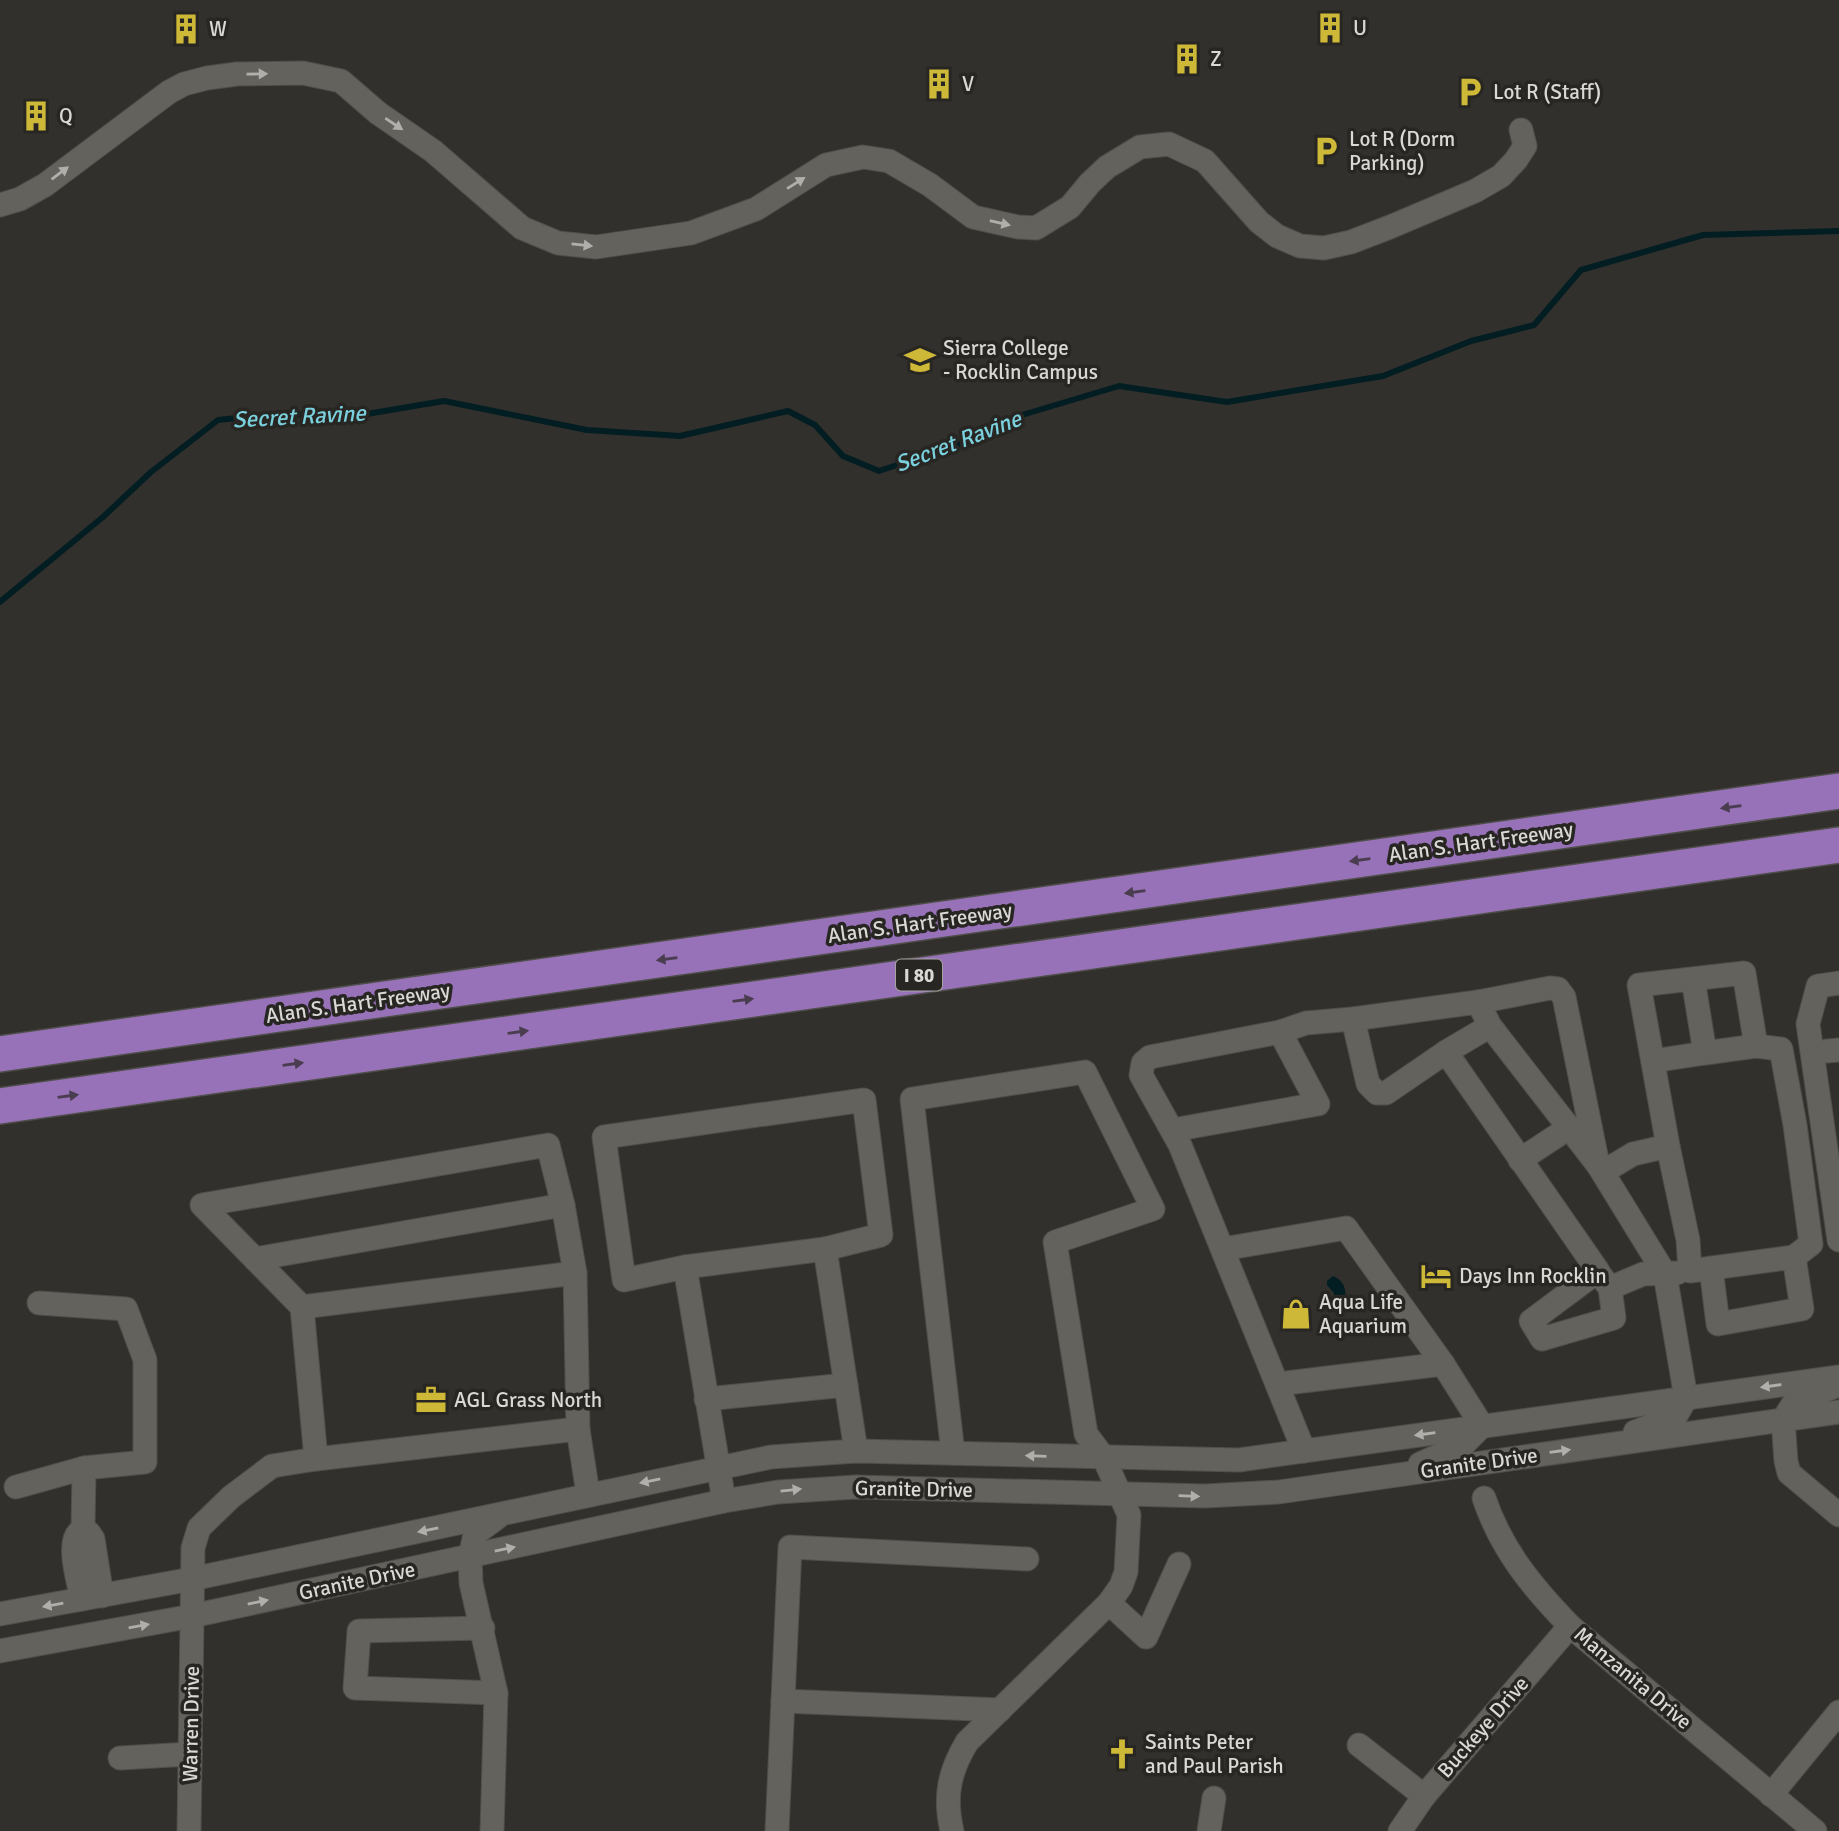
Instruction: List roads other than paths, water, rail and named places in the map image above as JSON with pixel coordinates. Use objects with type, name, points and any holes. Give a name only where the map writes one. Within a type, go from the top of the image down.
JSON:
[{"type":"highway","name":"Alan S. Hart Freeway","points":[[0,1054],[1839,789]]},
{"type":"highway","name":"I 80","points":[[0,1106],[1839,845]]},
{"type":"street","points":[[0,205],[20,199],[45,185],[169,92],[184,84],[237,74],[303,73],[341,81],[378,113],[433,151],[522,228],[558,243],[596,247],[691,233],[756,209],[825,165],[863,157],[889,161],[930,185],[973,217],[1018,227],[1036,228],[1070,207],[1107,167],[1140,147],[1169,144],[1205,162],[1259,222],[1277,236],[1300,246],[1324,248],[1352,242],[1390,227],[1475,191],[1501,176],[1525,146],[1521,130]]},
{"type":"street","points":[[1756,1046],[1744,973],[1639,985],[1688,1240],[1718,1324],[1802,1309],[1794,1257]]},
{"type":"street","points":[[1693,979],[1705,1053]]},
{"type":"street","points":[[1839,983],[1818,986],[1808,1024],[1839,1240]]},
{"type":"street","points":[[1304,1451],[1173,1130],[1141,1075],[1143,1063],[1150,1057],[1280,1032],[1306,1023],[1353,1019],[1478,1002],[1550,988],[1558,989],[1564,997],[1601,1169]]},
{"type":"street","points":[[1478,1002],[1490,1027],[1601,1169],[1665,1274],[1686,1398],[1676,1416],[1600,1446]]},
{"type":"street","points":[[1353,1019],[1368,1084],[1377,1094],[1386,1093],[1446,1052],[1490,1027]]},
{"type":"street","points":[[1173,1130],[1318,1104],[1280,1032]]},
{"type":"street","points":[[1446,1052],[1604,1280],[1794,1257],[1811,1244],[1795,1125],[1781,1049],[1756,1046],[1653,1061]]},
{"type":"street","points":[[953,1454],[912,1099],[1085,1072],[1153,1209],[1055,1242],[1086,1434],[1104,1458],[1129,1515],[1126,1572],[1121,1586],[1109,1603],[967,1742],[957,1759],[947,1796],[953,1831]]},
{"type":"street","points":[[864,1100],[881,1236],[825,1249],[685,1267],[624,1280],[604,1137],[864,1100]]},
{"type":"street","points":[[1520,1160],[1570,1127]]},
{"type":"street","points":[[316,1459],[302,1307],[202,1205],[548,1145],[563,1205],[575,1273],[578,1429],[588,1494]]},
{"type":"street","points":[[1601,1169],[1633,1154],[1668,1146]]},
{"type":"street","points":[[255,1259],[563,1205]]},
{"type":"street","points":[[1223,1249],[1346,1228],[1443,1364],[1482,1426],[1464,1444],[1398,1474]]},
{"type":"street","points":[[825,1249],[856,1451]]},
{"type":"street","points":[[685,1267],[724,1502]]},
{"type":"street","points":[[302,1307],[575,1273]]},
{"type":"street","points":[[16,1488],[84,1468],[145,1462],[145,1360],[125,1309],[38,1303]]},
{"type":"street","points":[[1278,1384],[1443,1364]]},
{"type":"street","name":"Granite Drive","points":[[0,1614],[192,1579],[771,1457],[856,1451],[1239,1460],[1839,1377]]},
{"type":"street","points":[[1839,1384],[1793,1404],[1783,1420],[1789,1473],[1839,1515]]},
{"type":"street","points":[[706,1399],[846,1385]]},
{"type":"street","name":"Granite Drive","points":[[0,1651],[192,1616],[778,1492],[856,1487],[1121,1494],[1239,1495],[1279,1492],[1839,1412]]},
{"type":"street","name":"Warren Drive","points":[[189,1831],[193,1548],[199,1528],[231,1497],[272,1466],[578,1429]]},
{"type":"street","points":[[84,1468],[83,1530],[93,1539],[92,1597]]},
{"type":"street","name":"Manzanita Drive","points":[[1484,1498],[1494,1527],[1516,1564],[1542,1598],[1570,1626],[1815,1831]]},
{"type":"street","points":[[492,1831],[496,1693],[471,1583],[470,1557],[475,1534],[502,1514]]},
{"type":"street","points":[[777,1831],[790,1547],[1027,1559]]},
{"type":"street","points":[[1109,1603],[1146,1637],[1179,1564]]},
{"type":"street","name":"Buckeye Drive","points":[[1400,1831],[1424,1796],[1570,1626]]},
{"type":"street","points":[[483,1628],[359,1630],[355,1688],[496,1693]]},
{"type":"street","points":[[783,1701],[1000,1710]]},
{"type":"street","points":[[1771,1795],[1839,1712]]},
{"type":"street","points":[[1359,1745],[1424,1796]]},
{"type":"street","points":[[120,1758],[190,1754]]},
{"type":"street","points":[[1209,1831],[1214,1798]]},
{"type":"water","points":[[1333,1276],[1341,1281],[1344,1288],[1347,1303],[1345,1307],[1333,1302],[1334,1293],[1327,1281]]},
{"type":"waterway","name":"Secret Ravine","points":[[0,602],[103,517],[151,472],[218,420],[286,413],[337,419],[444,401],[587,430],[680,436],[788,411],[815,425],[843,456],[879,471],[972,440],[1022,415],[1119,386],[1227,402],[1383,376],[1471,341],[1534,325],[1581,270],[1703,235],[1839,231]]},
{"type":"place","name":"U","points":[[1330,28]]},
{"type":"place","name":"W","points":[[186,29]]},
{"type":"place","name":"Z","points":[[1187,59]]},
{"type":"place","name":"V","points":[[939,84]]},
{"type":"place","name":"Lot R (Staff)","points":[[1470,92]]},
{"type":"place","name":"Q","points":[[36,116]]},
{"type":"place","name":"Lot R (Dorm Parking)","points":[[1326,151]]},
{"type":"place","name":"Sierra College - Rocklin Campus","points":[[920,360]]},
{"type":"place","name":"Days Inn Rocklin","points":[[1436,1276]]},
{"type":"place","name":"Aqua Life Aquarium","points":[[1296,1314]]},
{"type":"place","name":"AGL Grass North","points":[[431,1400]]},
{"type":"place","name":"Saints Peter and Paul Parish","points":[[1122,1754]]}]
